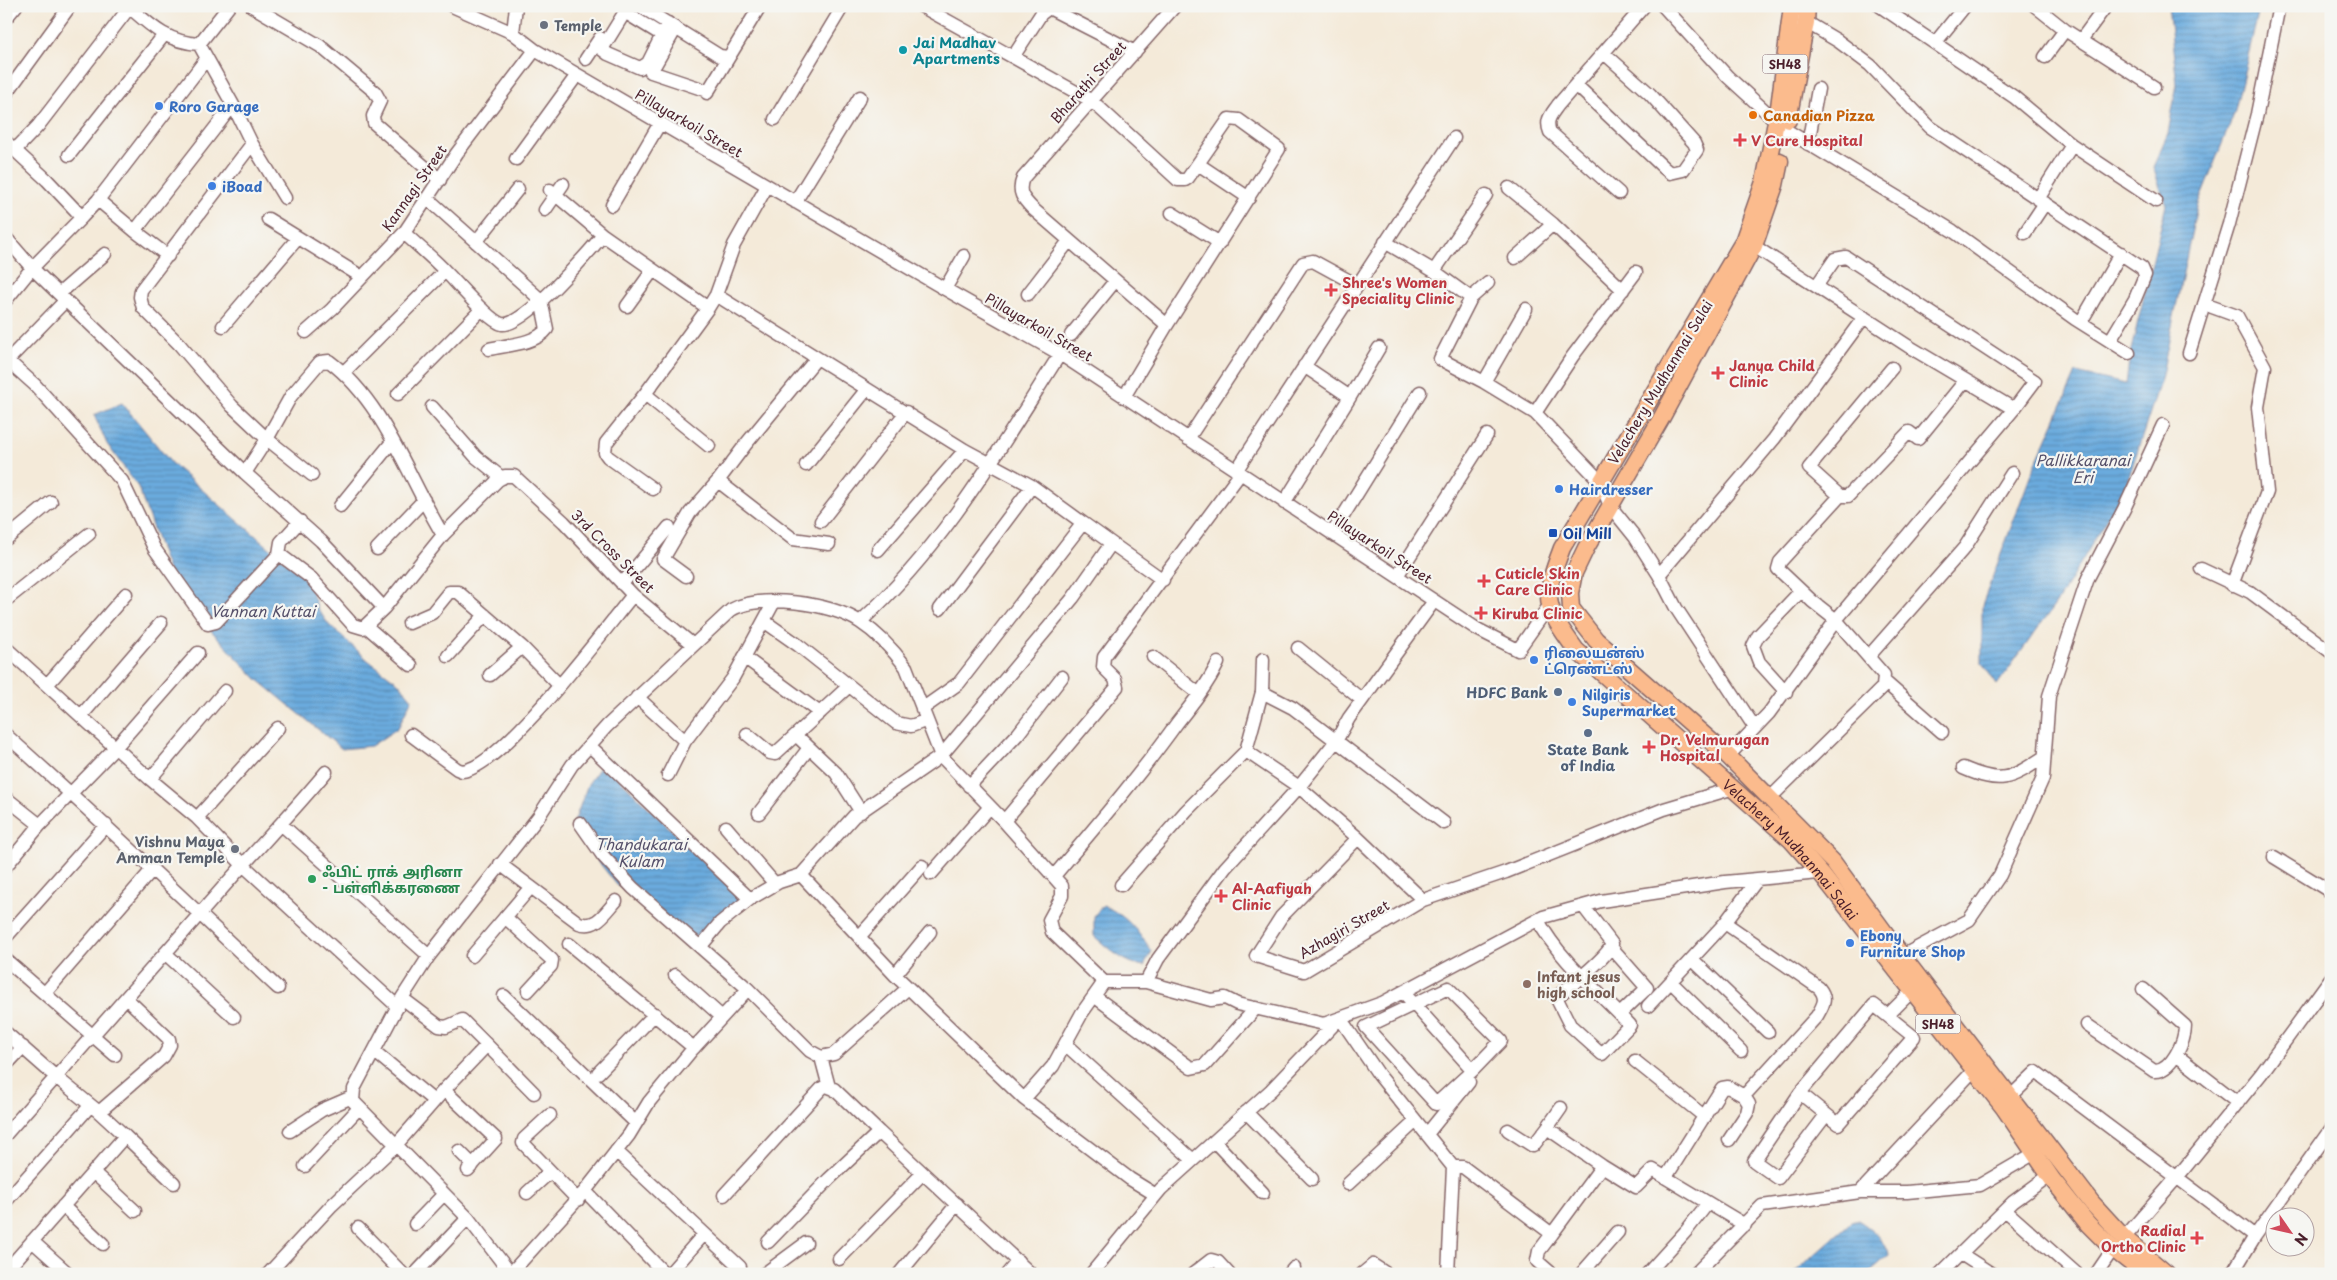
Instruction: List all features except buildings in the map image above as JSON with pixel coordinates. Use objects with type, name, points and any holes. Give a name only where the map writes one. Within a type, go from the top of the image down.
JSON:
[{"type":"main road","name":"Velachery Mudhanmai Salai","points":[[1799,14],[1781,126],[1775,185],[1754,246],[1662,417],[1610,506],[1574,573],[1570,593],[1571,608],[1596,640],[1728,756],[1833,862],[1902,956],[2092,1203],[2118,1244],[2144,1274]]},
{"type":"main road","name":"Velachery Mudhanmai Salai","points":[[1781,126],[1743,242],[1562,548],[1552,573],[1547,597],[1549,606],[1555,620],[1576,650],[1791,840],[1974,1070],[2050,1176],[2088,1224],[2167,1274]]},
{"type":"street","points":[[6,18],[16,6]]},
{"type":"street","points":[[6,94],[70,6]]},
{"type":"street","points":[[199,44],[229,6]]},
{"type":"street","points":[[252,6],[320,46],[375,92],[380,101],[373,116],[374,123],[440,180]]},
{"type":"street","name":"Pillayarkoil Street","points":[[452,6],[512,33],[535,50],[577,75],[1060,354],[1238,473],[1478,629],[1518,650],[1549,606]]},
{"type":"street","points":[[512,33],[516,6]]},
{"type":"street","points":[[599,47],[619,6]]},
{"type":"street","points":[[640,6],[720,56],[728,57]]},
{"type":"street","points":[[672,25],[651,72],[707,92],[760,6]]},
{"type":"street","points":[[775,119],[842,6]]},
{"type":"street","points":[[921,6],[1092,101],[1178,180],[1188,178],[1229,119],[1235,119],[1254,131],[1276,146],[1279,151],[1124,397]]},
{"type":"street","name":"Bharathi Street","points":[[1068,241],[1026,202],[1020,192],[1023,178],[1175,6]]},
{"type":"street","points":[[1619,193],[1550,132],[1547,124],[1548,118],[1644,6]]},
{"type":"street","points":[[1662,6],[1756,104],[1781,126],[1952,231],[2080,322],[2129,353]]},
{"type":"street","points":[[1880,6],[2014,97],[2072,145],[2156,201]]},
{"type":"street","points":[[1935,44],[1965,6]]},
{"type":"street","points":[[2036,6],[2065,30],[2154,87]]},
{"type":"street","points":[[2081,40],[2106,6]]},
{"type":"street","points":[[2189,353],[2229,224],[2257,114],[2279,6]]},
{"type":"street","points":[[82,217],[10,146],[38,126],[128,7],[164,35],[181,43],[199,44]]},
{"type":"street","points":[[1013,57],[1042,14],[1049,8],[1135,52]]},
{"type":"street","points":[[586,59],[599,47],[626,13],[662,35]]},
{"type":"street","points":[[1799,14],[1870,65],[1930,127],[2142,268],[2144,275],[2135,299],[2110,341]]},
{"type":"street","points":[[599,47],[640,68],[648,63],[662,35],[672,25]]},
{"type":"street","points":[[2045,57],[2065,30]]},
{"type":"street","points":[[69,155],[164,35]]},
{"type":"street","points":[[199,44],[233,104],[252,144],[285,198]]},
{"type":"street","name":"Kannagi Street","points":[[306,332],[404,233],[456,153],[535,50]]},
{"type":"street","points":[[1576,85],[1670,173],[1683,170],[1697,150],[1694,143],[1650,94],[1604,53]]},
{"type":"street","points":[[6,300],[32,268],[98,200],[207,58]]},
{"type":"street","points":[[516,159],[577,75]]},
{"type":"street","points":[[1808,144],[1818,89]]},
{"type":"street","points":[[795,202],[860,97]]},
{"type":"street","points":[[135,230],[233,104]]},
{"type":"street","points":[[612,204],[660,123]]},
{"type":"street","points":[[1004,821],[1117,687],[1116,679],[1104,667],[1104,657],[1163,580],[1238,473],[1304,366],[1454,138]]},
{"type":"street","points":[[252,144],[141,290],[140,297],[144,308],[179,344],[232,406],[267,439],[312,475]]},
{"type":"street","points":[[2025,233],[2072,145]]},
{"type":"street","points":[[1198,164],[1249,198]]},
{"type":"street","points":[[653,489],[608,457],[604,448],[716,296],[734,245],[767,186]]},
{"type":"street","points":[[1509,188],[1553,224],[1623,290]]},
{"type":"street","points":[[476,242],[518,189]]},
{"type":"street","points":[[545,210],[556,189],[603,235],[708,308]]},
{"type":"street","points":[[1434,271],[1486,195]]},
{"type":"street","points":[[427,198],[541,300],[547,329],[543,334],[489,349]]},
{"type":"street","points":[[98,200],[168,256]]},
{"type":"street","points":[[1172,213],[1220,243]]},
{"type":"street","points":[[268,219],[362,277]]},
{"type":"street","points":[[1516,258],[1553,224]]},
{"type":"street","points":[[404,233],[482,309],[496,321],[507,324],[541,300],[565,279],[603,235]]},
{"type":"street","points":[[6,238],[32,268],[62,297],[245,473],[300,521],[384,608]]},
{"type":"street","points":[[223,326],[298,238]]},
{"type":"street","points":[[1028,294],[1068,241],[1167,326]]},
{"type":"street","points":[[1385,242],[1434,271],[1471,298]]},
{"type":"street","points":[[1754,246],[1966,381],[2014,409]]},
{"type":"street","points":[[104,254],[62,297],[7,360],[35,385],[122,481],[154,548],[208,624],[216,622],[279,554],[281,542],[300,521]]},
{"type":"street","points":[[2080,322],[2121,254]]},
{"type":"street","points":[[945,289],[964,256]]},
{"type":"street","points":[[1728,756],[1786,692],[1836,620],[2014,409],[2035,381],[1846,257],[1835,259],[1817,285]]},
{"type":"street","points":[[1188,440],[1303,263],[1313,260],[1357,285]]},
{"type":"street","points":[[627,306],[653,270]]},
{"type":"street","points":[[344,372],[445,271]]},
{"type":"street","points":[[1535,413],[1572,357],[1636,272]]},
{"type":"street","points":[[1072,335],[1115,281]]},
{"type":"street","points":[[1488,283],[1471,298],[1440,359],[1484,382],[1535,413],[1600,481],[1610,506],[1635,537],[1659,575],[1676,608],[1755,728]]},
{"type":"street","points":[[716,296],[816,359],[906,412],[964,450],[1032,486],[1163,580]]},
{"type":"street","points":[[2204,304],[2237,316],[2265,367],[2258,407],[2267,492],[2232,585]]},
{"type":"street","points":[[398,394],[482,309]]},
{"type":"street","points":[[1484,382],[1526,309]]},
{"type":"street","points":[[1659,575],[1774,439],[1864,317]]},
{"type":"street","points":[[1284,503],[1379,348]]},
{"type":"street","points":[[860,622],[893,593],[916,565],[990,464],[1060,354]]},
{"type":"street","points":[[686,576],[664,559],[690,513],[718,482],[746,444],[816,359]]},
{"type":"street","points":[[245,473],[291,396],[320,362],[326,360],[344,372],[367,402],[412,475],[444,536]]},
{"type":"street","points":[[1304,366],[1350,397]]},
{"type":"street","points":[[1892,368],[1808,468],[1840,496],[1848,496],[1909,432],[1918,439],[1966,381]]},
{"type":"street","points":[[806,465],[866,389]]},
{"type":"street","points":[[1332,534],[1420,392]]},
{"type":"street","points":[[645,394],[709,446]]},
{"type":"street","name":"3rd Cross Street","points":[[432,407],[476,457],[508,477],[564,522],[633,595],[693,645]]},
{"type":"street","points":[[821,521],[906,412]]},
{"type":"street","points":[[1902,956],[1957,929],[1969,920],[2000,875],[2043,778],[2049,696],[2088,578],[2124,508],[2163,425]]},
{"type":"street","points":[[1397,576],[1487,435]]},
{"type":"street","points":[[340,506],[392,442]]},
{"type":"street","points":[[878,550],[964,450]]},
{"type":"street","points":[[1869,656],[1966,547],[2012,473]]},
{"type":"street","points":[[279,554],[311,578],[358,629],[366,626],[384,608],[444,536],[508,477]]},
{"type":"street","points":[[718,482],[793,539],[829,544]]},
{"type":"street","points":[[940,609],[1032,486]]},
{"type":"street","points":[[1770,798],[1883,687],[1885,682],[1884,675],[1869,656],[1836,620],[1778,569],[1780,562],[1840,496]]},
{"type":"street","points":[[377,550],[424,500]]},
{"type":"street","points":[[6,539],[51,502]]},
{"type":"street","points":[[764,621],[798,645],[896,723],[910,726],[959,683],[1083,524]]},
{"type":"street","points":[[622,584],[670,527]]},
{"type":"street","points":[[6,600],[89,534]]},
{"type":"street","points":[[701,946],[720,923],[750,898],[775,884],[801,875],[840,830],[871,803],[940,756],[1073,598],[1111,544]]},
{"type":"street","points":[[2201,569],[2250,592],[2331,652]]},
{"type":"street","points":[[1753,646],[1758,636],[1801,591]]},
{"type":"street","points":[[409,623],[427,617],[449,592],[458,592],[522,647],[558,684]]},
{"type":"street","points":[[47,685],[126,594]]},
{"type":"street","points":[[411,734],[457,769],[467,771],[510,739],[633,595]]},
{"type":"street","points":[[1146,982],[1158,959],[1225,868],[1299,787],[1336,741],[1348,718],[1434,601]]},
{"type":"street","points":[[668,775],[685,741],[733,678],[774,602]]},
{"type":"street","points":[[305,1166],[356,1102],[356,1086],[400,1003],[429,956],[539,816],[572,765],[591,747],[607,726],[637,697],[731,610],[742,603],[774,602],[827,608],[860,622],[888,646],[906,668],[940,756],[989,808],[1004,821],[1062,886],[1063,892],[1049,920],[1050,929],[1104,982],[1146,982],[1211,1000],[1225,998],[1237,1004],[1324,1024],[1356,1013],[1403,992],[1538,920],[1601,901],[1725,882],[1819,873]]},
{"type":"street","points":[[448,656],[485,616]]},
{"type":"street","points":[[81,716],[161,623]]},
{"type":"street","points":[[366,626],[411,665]]},
{"type":"street","points":[[1749,632],[1759,662],[1786,692]]},
{"type":"street","points":[[490,676],[522,647]]},
{"type":"street","points":[[6,648],[115,748],[197,818],[243,865],[400,1003],[439,1026],[446,1027],[462,1020],[534,1093]]},
{"type":"street","points":[[1298,648],[1362,700]]},
{"type":"street","points":[[6,866],[40,826],[115,748],[198,653]]},
{"type":"street","points":[[744,657],[820,713]]},
{"type":"street","points":[[1153,657],[1199,694]]},
{"type":"street","points":[[1121,885],[1186,811],[1246,751],[1262,692],[1263,659]]},
{"type":"street","points":[[1054,876],[1119,800],[1199,694],[1218,663]]},
{"type":"street","points":[[969,786],[1018,734],[1062,677]]},
{"type":"street","points":[[1885,682],[1942,732]]},
{"type":"street","points":[[747,734],[770,753],[775,754],[797,736],[849,686]]},
{"type":"street","points":[[150,779],[225,691]]},
{"type":"street","points":[[1262,692],[1293,708],[1444,823]]},
{"type":"street","points":[[637,697],[685,741]]},
{"type":"street","points":[[197,818],[278,728]]},
{"type":"street","points":[[6,735],[106,825],[151,871],[200,914],[278,988]]},
{"type":"street","points":[[797,736],[836,773],[861,812]]},
{"type":"street","points":[[591,747],[750,898]]},
{"type":"street","points":[[759,813],[809,748]]},
{"type":"street","points":[[1246,751],[1299,787],[1358,838],[1423,900]]},
{"type":"street","points":[[1963,768],[1987,778],[2010,776],[2019,774],[2044,757]]},
{"type":"street","points":[[6,1134],[243,865],[282,825],[326,772]]},
{"type":"street","name":"Azhagiri Street","points":[[1358,838],[1281,917],[1256,956],[1304,971],[1423,900],[1506,872],[1664,809],[1734,788]]},
{"type":"street","points":[[7,800],[40,826]]},
{"type":"street","points":[[859,937],[989,808]]},
{"type":"street","points":[[580,823],[603,856],[633,888],[701,946],[748,989],[810,1051],[821,1058],[829,1087],[1032,1274]]},
{"type":"street","points":[[6,937],[106,825]]},
{"type":"street","points":[[282,825],[429,956]]},
{"type":"street","points":[[726,827],[775,884]]},
{"type":"street","points":[[2274,857],[2331,892]]},
{"type":"street","points":[[500,864],[579,923],[586,926],[596,923],[616,902]]},
{"type":"street","points":[[45,993],[151,871]]},
{"type":"street","points":[[801,875],[895,975],[1024,1099],[1130,1179],[1156,1195]]},
{"type":"street","points":[[1648,1006],[1693,960],[1725,923],[1757,880]]},
{"type":"street","points":[[472,956],[531,887]]},
{"type":"street","points":[[1584,906],[1612,944],[1611,947],[1647,988],[1620,1014]]},
{"type":"street","points":[[505,917],[552,960],[551,966],[528,991]]},
{"type":"street","points":[[1538,920],[1549,940],[1582,975],[1630,1024],[1604,1053],[1599,1054],[1570,1025],[1557,999],[1582,975],[1611,947]]},
{"type":"street","points":[[1725,923],[1819,988],[1824,994],[1825,1001],[1817,1016],[1744,1096]]},
{"type":"street","points":[[895,975],[930,932]]},
{"type":"street","points":[[569,944],[694,1048]]},
{"type":"street","points":[[165,953],[234,1017]]},
{"type":"street","points":[[6,960],[115,1055]]},
{"type":"street","points":[[1693,960],[1768,1032]]},
{"type":"street","points":[[676,975],[722,1017]]},
{"type":"street","points":[[2096,1274],[2118,1244],[2176,1179],[2238,1103],[2331,978]]},
{"type":"street","points":[[1024,1099],[1053,1066],[1104,982]]},
{"type":"street","points":[[1672,983],[1741,1052]]},
{"type":"street","points":[[821,1058],[834,1054],[908,988]]},
{"type":"street","points":[[1366,1027],[1448,988],[1501,1041],[1475,1070],[1427,1134]]},
{"type":"street","points":[[356,1102],[468,1218],[510,1274],[581,1196],[616,1151],[649,1102],[694,1048],[748,989]]},
{"type":"street","points":[[2087,1025],[2154,1071],[2164,1069],[2176,1055],[2185,1031],[2184,1026],[2143,990]]},
{"type":"street","points":[[1403,992],[1475,1070]]},
{"type":"street","points":[[1888,1015],[1912,992]]},
{"type":"street","points":[[504,996],[636,1123]]},
{"type":"street","points":[[1094,996],[1191,1068],[1205,1065],[1256,1008]]},
{"type":"street","points":[[6,1201],[95,1109],[164,1056],[170,1045],[169,1039],[126,998]]},
{"type":"street","points":[[1800,1094],[1838,1124],[1914,1038],[1874,1005],[1800,1094],[1754,1160],[1778,1178],[1826,1115]]},
{"type":"street","points":[[1356,1013],[1366,1027],[1436,1104],[1475,1070]]},
{"type":"street","points":[[598,1073],[655,1014]]},
{"type":"street","points":[[1091,1274],[1156,1195],[1246,1112],[1340,1018]]},
{"type":"street","points":[[1340,1018],[1379,1075],[1453,1167],[1448,1274]]},
{"type":"street","points":[[6,1033],[95,1109],[174,1182]]},
{"type":"street","points":[[1065,1044],[1193,1160]]},
{"type":"street","points":[[268,1274],[332,1204],[396,1145],[444,1090],[487,1046]]},
{"type":"street","points":[[6,1065],[23,1047]]},
{"type":"street","points":[[375,1052],[434,1101]]},
{"type":"street","points":[[2176,1055],[2238,1103]]},
{"type":"street","points":[[1635,1061],[1705,1117]]},
{"type":"street","points":[[1860,1192],[1974,1070]]},
{"type":"street","points":[[2010,1098],[2036,1072],[2176,1179],[2255,1236]]},
{"type":"street","points":[[724,1195],[818,1090],[829,1087]]},
{"type":"street","points":[[1666,1177],[1722,1088],[1728,1087],[1744,1096],[1749,1104],[1747,1113],[1729,1140]]},
{"type":"street","points":[[444,1090],[496,1139],[470,1168],[459,1152]]},
{"type":"street","points":[[290,1131],[322,1110],[356,1102]]},
{"type":"street","points":[[1508,1130],[1533,1146],[1561,1108]]},
{"type":"street","points":[[1246,1112],[1312,1179]]},
{"type":"street","points":[[550,1114],[524,1139],[523,1143],[550,1172],[581,1196],[667,1274],[704,1234]]},
{"type":"street","points":[[1348,1184],[1416,1121]]},
{"type":"street","points":[[1547,1128],[1636,1188],[1654,1170],[1745,1225]]},
{"type":"street","points":[[2232,1274],[2255,1236],[2331,1129]]},
{"type":"street","points":[[768,1242],[829,1179],[879,1132]]},
{"type":"street","points":[[6,1270],[125,1136]]},
{"type":"street","points":[[1214,1140],[1263,1193]]},
{"type":"street","points":[[616,1151],[740,1267]]},
{"type":"street","points":[[1696,1274],[1762,1206],[1860,1192],[1907,1192],[1980,1185],[2035,1153]]},
{"type":"street","points":[[1552,1274],[1537,1261],[1539,1252],[1602,1166]]},
{"type":"street","points":[[1453,1167],[1463,1167],[1552,1234]]},
{"type":"street","points":[[93,1172],[135,1211]]},
{"type":"street","points":[[527,1193],[550,1172]]},
{"type":"street","points":[[839,1259],[923,1173]]},
{"type":"street","points":[[1940,1274],[2005,1210],[2050,1176]]},
{"type":"street","points":[[415,1224],[444,1194]]},
{"type":"street","points":[[1647,1274],[1687,1230],[1708,1203]]},
{"type":"street","points":[[899,1274],[957,1204]]},
{"type":"street","points":[[63,1206],[104,1244]]},
{"type":"street","points":[[2005,1210],[2077,1274]]},
{"type":"street","points":[[415,1274],[468,1218]]},
{"type":"street","points":[[358,1228],[402,1274]]},
{"type":"street","points":[[1581,1274],[1618,1232]]},
{"type":"street","points":[[32,1241],[70,1274]]},
{"type":"street","points":[[764,1274],[806,1243]]},
{"type":"street","points":[[1961,1254],[1992,1274]]},
{"type":"street","points":[[1193,1274],[1211,1260],[1218,1262],[1229,1274]]},
{"type":"street","points":[[1006,1274],[1018,1261]]},
{"type":"street","points":[[1362,1274],[1373,1265],[1387,1274]]},
{"type":"water","name":"Pallikkaranai Eri","points":[[2168,6],[2260,6],[2234,114],[2197,206],[2161,379],[2125,489],[2059,599],[1997,685],[1982,663],[1982,605],[2031,474],[2076,373],[2126,384],[2130,354],[2166,205],[2153,167],[2168,133],[2177,84]]},
{"type":"water","name":"Vannan Kuttai","points":[[122,403],[172,464],[307,580],[318,609],[329,625],[369,661],[399,683],[412,699],[398,728],[371,746],[342,749],[257,679],[200,619],[170,576],[138,487],[107,444],[94,415]]},
{"type":"water","name":"Thandukarai Kulam","points":[[603,763],[743,900],[697,938],[617,885],[572,828],[588,784]]},
{"type":"water","points":[[1103,905],[1119,914],[1131,924],[1152,951],[1144,966],[1123,959],[1094,936],[1094,916]]},
{"type":"water","points":[[1858,1220],[1882,1240],[1889,1255],[1867,1274],[1793,1274],[1851,1222]]},
{"type":"place","name":"Temple","points":[[544,25]]},
{"type":"place","name":"Jai Madhav Apartments","points":[[903,50]]},
{"type":"place","name":"Roro Garage","points":[[159,106]]},
{"type":"place","name":"Canadian Pizza","points":[[1753,115]]},
{"type":"place","name":"V Cure Hospital","points":[[1740,140]]},
{"type":"place","name":"iBoad","points":[[212,186]]},
{"type":"place","name":"Shree's Women Speciality Clinic","points":[[1331,290]]},
{"type":"place","name":"Janya Child Clinic","points":[[1718,373]]},
{"type":"place","name":"Hairdresser","points":[[1559,489]]},
{"type":"place","name":"Oil Mill","points":[[1553,533]]},
{"type":"place","name":"Cuticle Skin Care Clinic","points":[[1484,581]]},
{"type":"place","name":"Kiruba Clinic","points":[[1481,613]]},
{"type":"place","name":"ரிலையன்ஸ் ட்ரெண்ட்ஸ்","points":[[1534,660]]},
{"type":"place","name":"HDFC Bank","points":[[1558,692]]},
{"type":"place","name":"Nilgiris Supermarket","points":[[1572,702]]},
{"type":"place","name":"State Bank of India","points":[[1588,733]]},
{"type":"place","name":"Dr. Velmurugan Hospital","points":[[1649,747]]},
{"type":"place","name":"Vishnu Maya Amman Temple","points":[[235,849]]},
{"type":"place","name":"ஃபிட் ராக் அரினா - பள்ளிக்கரணை","points":[[312,879]]},
{"type":"place","name":"Al-Aafiyah Clinic","points":[[1221,896]]},
{"type":"place","name":"Ebony Furniture Shop","points":[[1850,943]]},
{"type":"place","name":"Infant jesus high school","points":[[1527,984]]},
{"type":"place","name":"Radial Ortho Clinic","points":[[2197,1238]]}]
